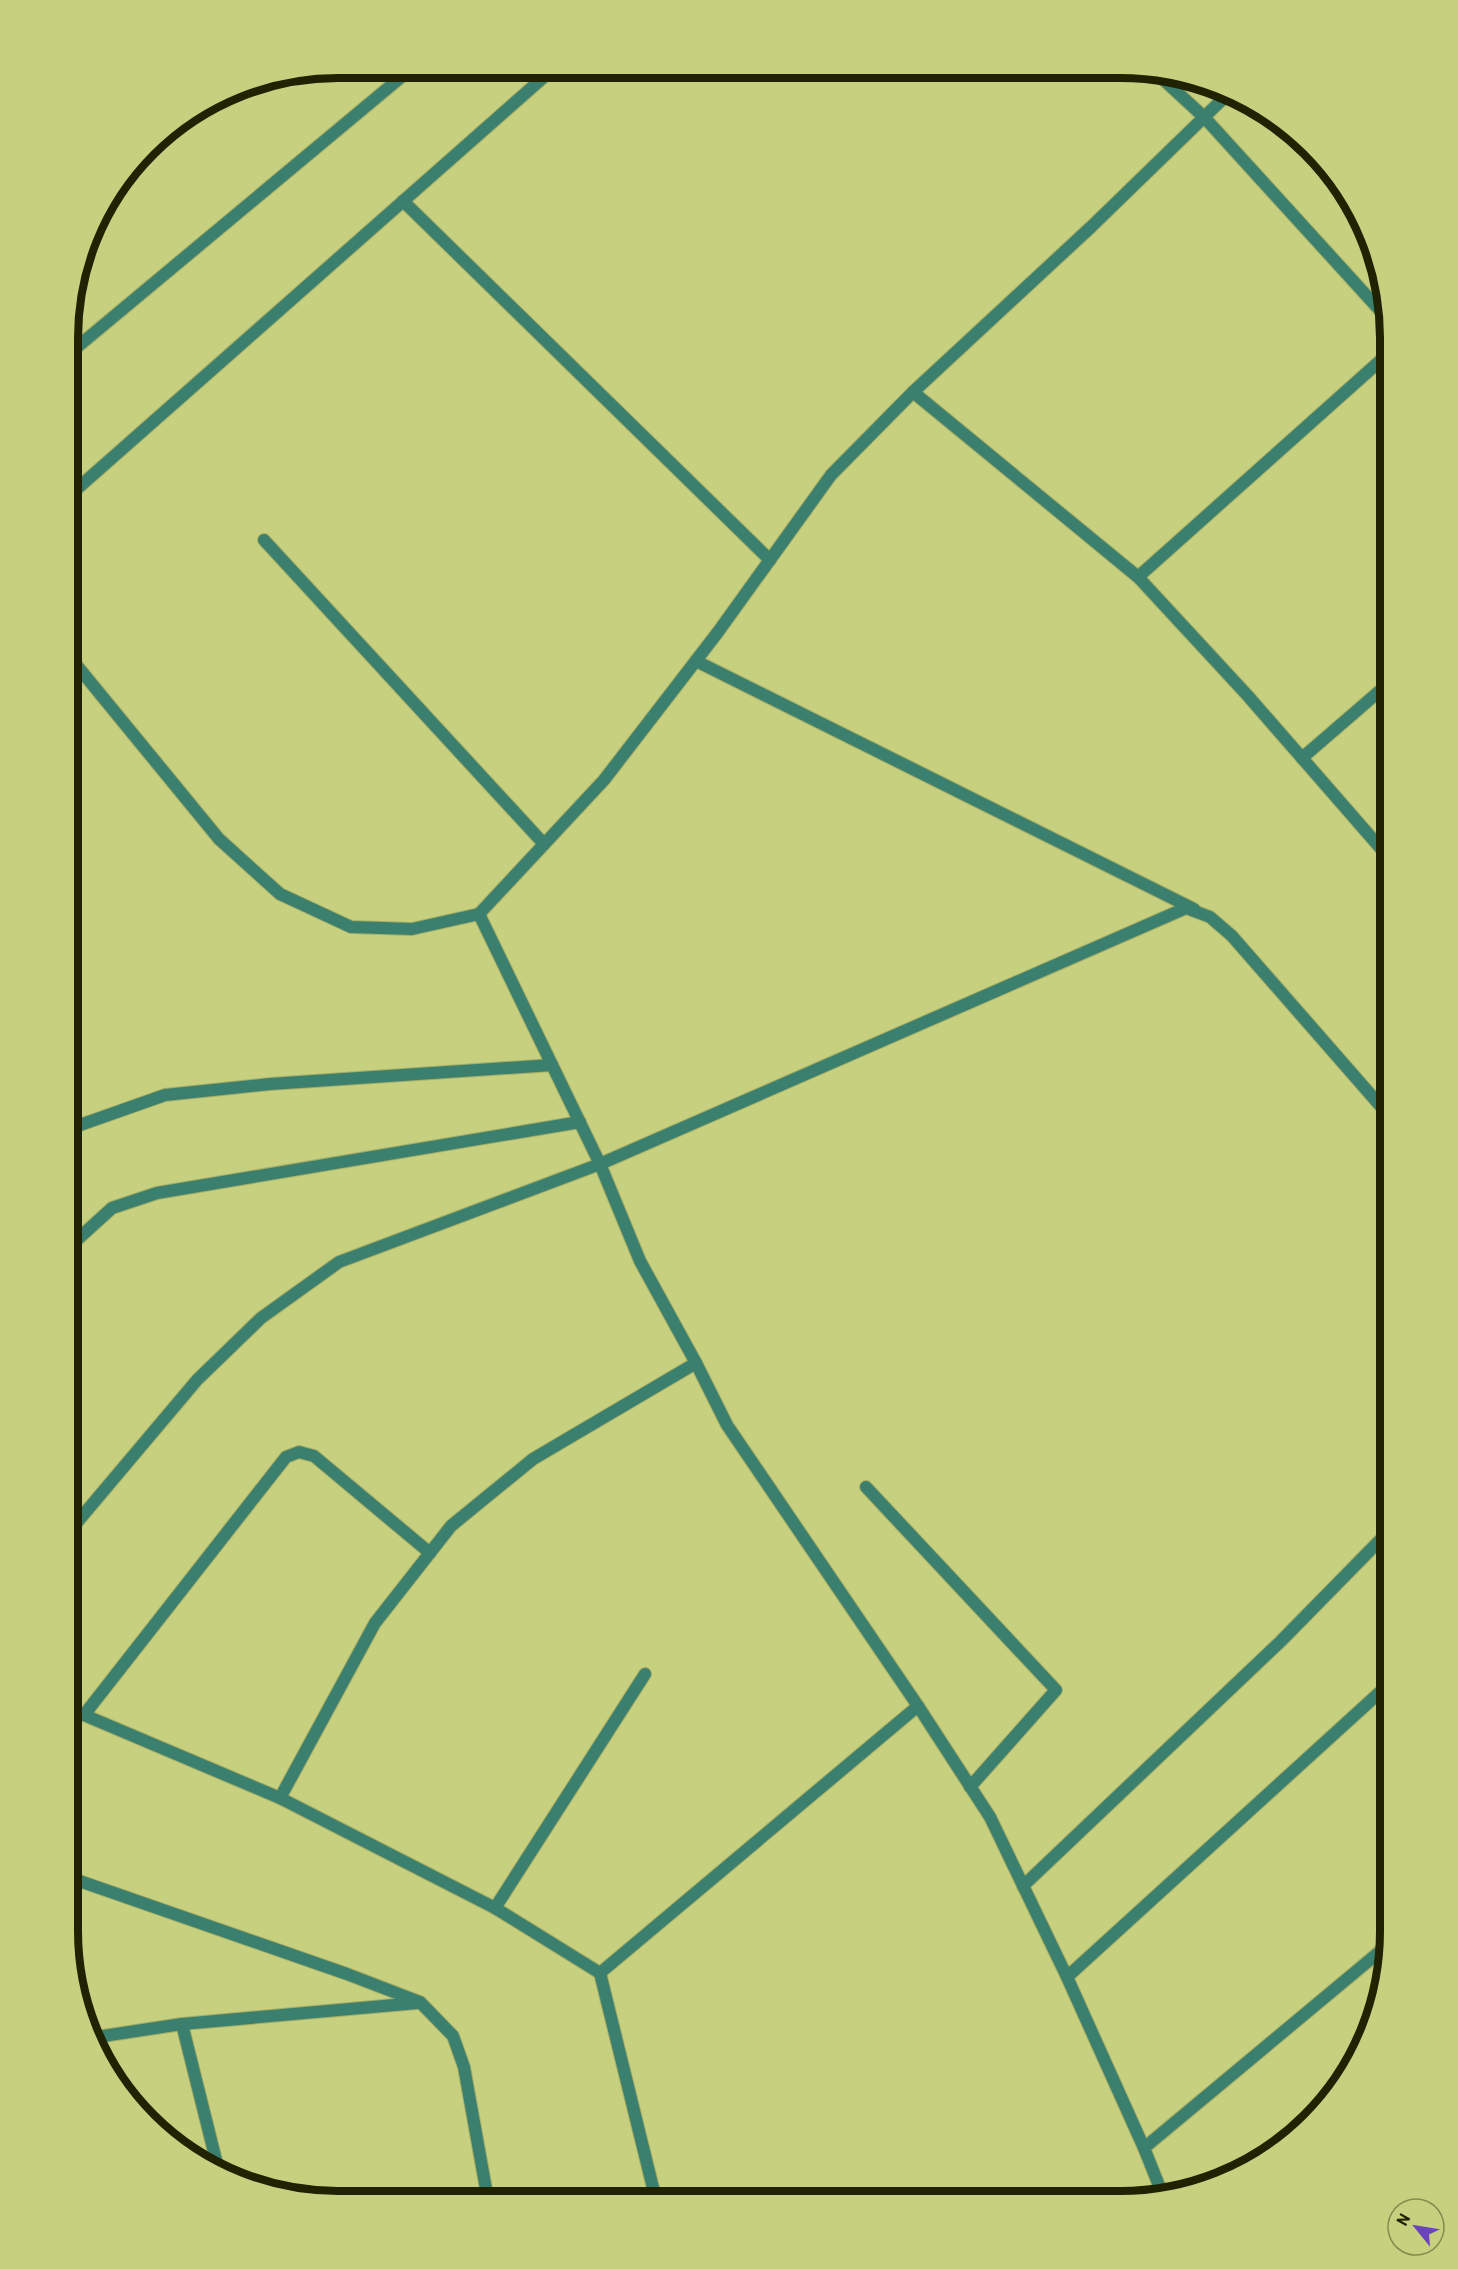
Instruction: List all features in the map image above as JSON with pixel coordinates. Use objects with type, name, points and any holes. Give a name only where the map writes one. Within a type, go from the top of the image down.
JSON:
[{"type":"street","points":[[78,346],[400,78]]},
{"type":"street","points":[[78,487],[543,78]]},
{"type":"street","points":[[1166,82],[1204,117],[1378,308]]},
{"type":"street","points":[[78,667],[219,839],[280,894],[351,927],[412,929],[479,914],[604,780],[696,661],[831,475],[913,392],[1091,228],[1222,99]]},
{"type":"street","points":[[403,201],[770,560]]},
{"type":"street","points":[[1138,577],[1380,361]]},
{"type":"street","points":[[913,392],[1034,489],[1138,577],[1380,848]]},
{"type":"street","points":[[264,540],[544,844]]},
{"type":"street","points":[[696,661],[1210,917],[1232,936],[1380,1105]]},
{"type":"street","points":[[1302,758],[1380,691]]},
{"type":"street","points":[[78,1521],[197,1380],[261,1318],[339,1262],[600,1164],[1186,908],[1210,917]]},
{"type":"street","points":[[479,914],[600,1164],[640,1261],[696,1363],[726,1425],[918,1706],[990,1817],[1067,1977],[1160,2188]]},
{"type":"street","points":[[78,1126],[165,1095],[270,1084],[552,1065]]},
{"type":"street","points":[[78,1239],[112,1208],[157,1193],[579,1122]]},
{"type":"street","points":[[280,1798],[375,1623],[451,1526],[533,1459],[696,1363]]},
{"type":"street","points":[[84,1715],[286,1458],[299,1452],[314,1456],[430,1553]]},
{"type":"street","points":[[866,1487],[1056,1689],[970,1787]]},
{"type":"street","points":[[1023,1886],[1281,1641],[1380,1540]]},
{"type":"street","points":[[495,1908],[645,1674]]},
{"type":"street","points":[[1067,1977],[1380,1692]]},
{"type":"street","points":[[600,1973],[918,1706]]},
{"type":"street","points":[[78,1714],[280,1798],[495,1908],[600,1973],[654,2191]]},
{"type":"street","points":[[78,1880],[347,1974],[420,2002],[453,2036],[464,2067],[486,2191]]},
{"type":"street","points":[[1144,2148],[1379,1952]]},
{"type":"street","points":[[101,2036],[182,2024],[420,2002]]},
{"type":"street","points":[[182,2024],[216,2160]]}]
